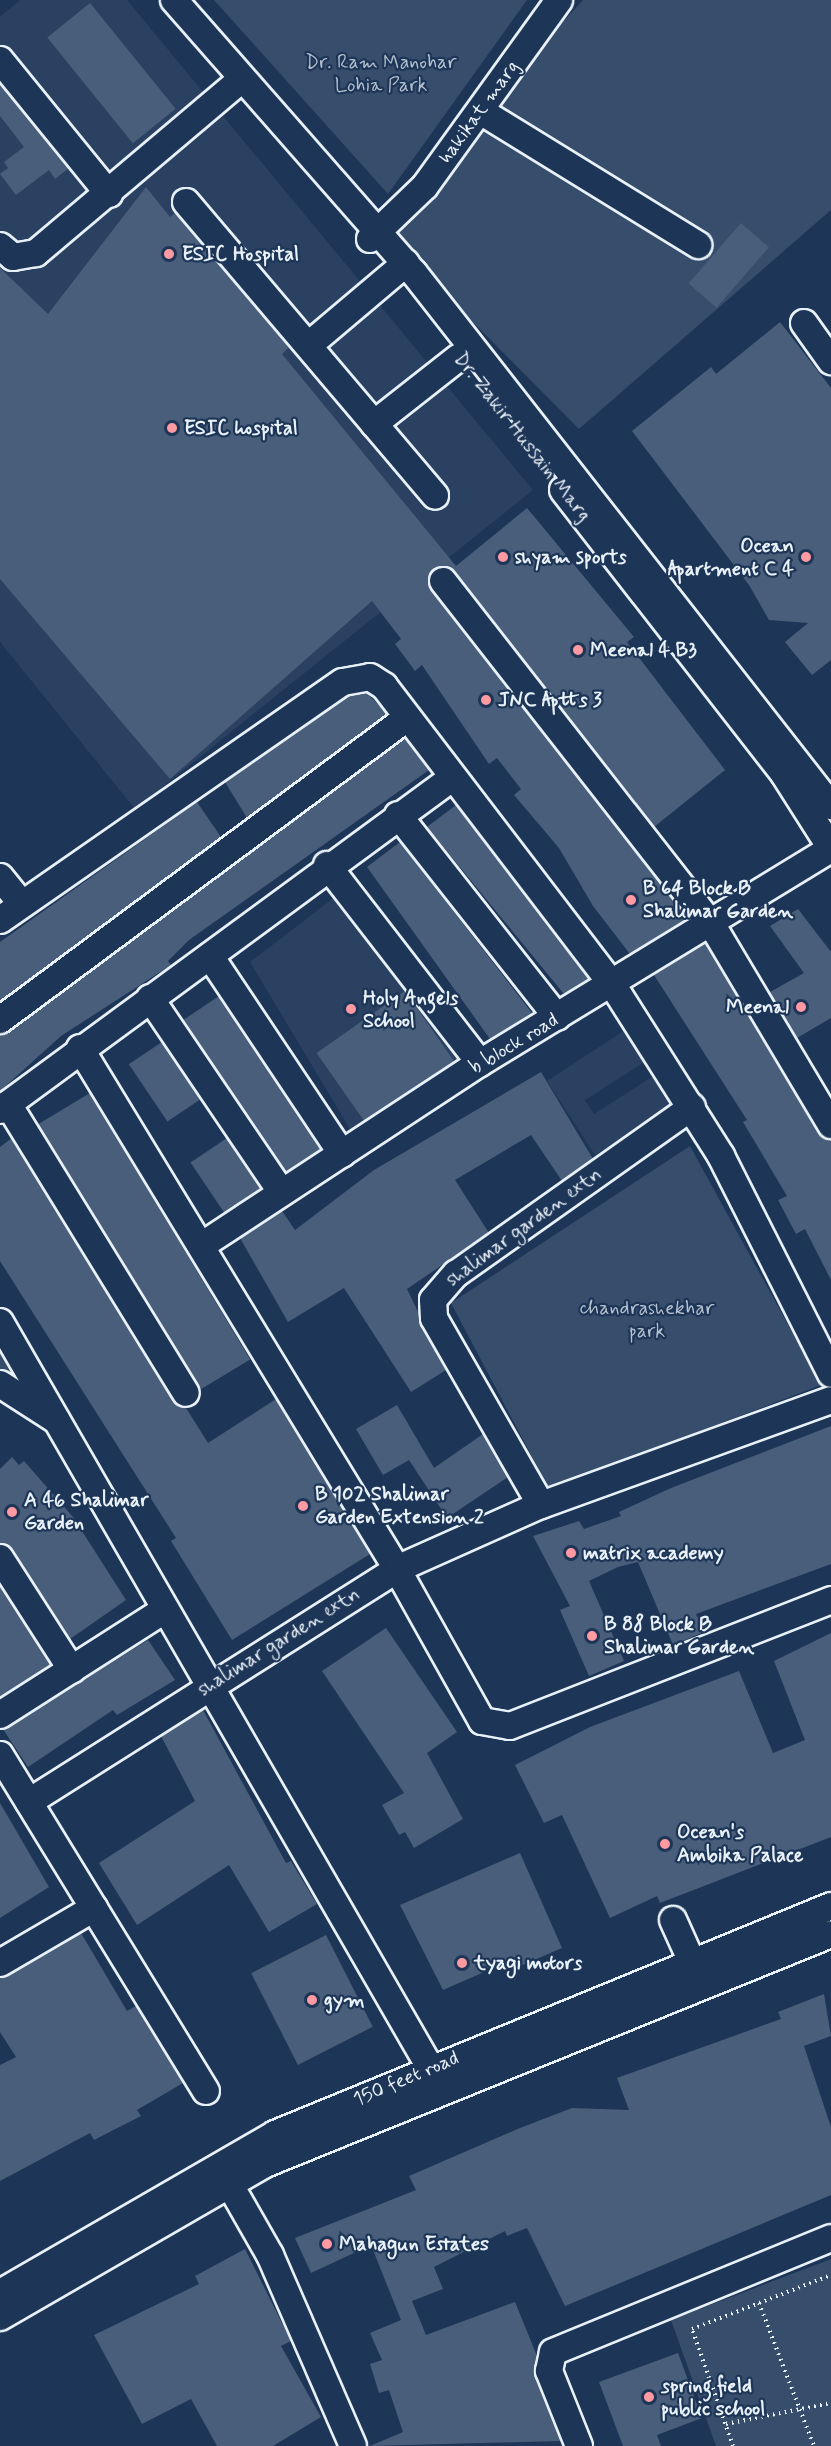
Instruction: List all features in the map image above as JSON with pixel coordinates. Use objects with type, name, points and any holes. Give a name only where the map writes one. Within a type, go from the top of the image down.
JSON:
[{"type":"street","name":"Dr. Zakir Hussain Marg","points":[[174,0],[241,80],[378,229],[399,268],[459,357],[784,774],[831,848]]},
{"type":"street","name":"hakikat marg","points":[[378,229],[482,112],[559,0]]},
{"type":"street","points":[[0,60],[109,194]]},
{"type":"street","points":[[0,246],[25,259],[109,194],[241,80]]},
{"type":"street","points":[[482,112],[698,244]]},
{"type":"street","points":[[186,202],[435,496]]},
{"type":"street","name":"Dr. Zakir Hussain Marg","points":[[399,268],[831,806]]},
{"type":"street","points":[[309,345],[399,268]]},
{"type":"street","points":[[804,323],[831,361]]},
{"type":"street","points":[[375,424],[459,357]]},
{"type":"street","points":[[443,580],[711,925],[831,1125]]},
{"type":"street","points":[[0,920],[343,682],[370,677],[384,686],[452,778],[612,984],[692,1107],[793,1289],[831,1374]]},
{"type":"street","points":[[0,1020],[407,718]]},
{"type":"street","points":[[186,1393],[4,1107],[80,1048],[210,956],[327,865],[452,778]]},
{"type":"street","points":[[398,815],[557,1017]]},
{"type":"street","name":"b block road","points":[[201,1246],[480,1063],[711,925],[831,848]]},
{"type":"street","points":[[327,865],[480,1063]]},
{"type":"street","points":[[0,877],[22,904]]},
{"type":"street","points":[[210,956],[342,1154]]},
{"type":"street","points":[[150,998],[282,1193]]},
{"type":"street","points":[[80,1048],[397,1569],[472,1709],[496,1727],[831,1600]]},
{"type":"street","name":"shalimar garden extn","points":[[541,1505],[434,1318],[433,1300],[456,1274],[692,1107]]},
{"type":"street","points":[[0,1323],[61,1424],[164,1610],[437,2079]]},
{"type":"street","points":[[0,1384],[61,1424]]},
{"type":"street","name":"shalimar garden extn","points":[[29,1802],[208,1685],[397,1569],[541,1505],[831,1400]]},
{"type":"street","points":[[0,1558],[72,1670]]},
{"type":"street","points":[[0,1715],[164,1610]]},
{"type":"street","points":[[0,1755],[206,2091]]},
{"type":"street","name":"150 feet road","points":[[437,2079],[692,1962],[831,1906]]},
{"type":"street","points":[[3,1955],[94,1908]]},
{"type":"street","points":[[673,1920],[692,1962]]},
{"type":"street","name":"150 feet road","points":[[0,2317],[225,2175],[274,2134],[437,2079],[831,1934]]},
{"type":"street","points":[[225,2175],[270,2255],[346,2443]]},
{"type":"street","name":"150 feet road","points":[[0,2293],[225,2175]]},
{"type":"street","points":[[579,2446],[549,2371],[553,2352],[831,2238]]},
{"type":"path","points":[[734,2446],[692,2329],[831,2275]]},
{"type":"path","points":[[759,2303],[814,2446]]},
{"type":"path","points":[[726,2424],[831,2403]]},
{"type":"shaded area","name":"ESIC Hospital","points":[[20,0],[127,0],[533,490],[135,809],[0,642],[0,17]]},
{"type":"shaded area","name":"Holy Angels School","points":[[344,890],[463,1059],[353,1134],[250,962]]},
{"type":"shaded area","points":[[625,1030],[646,1061],[585,1100],[594,1114],[655,1075],[674,1105],[595,1155],[547,1081]]},
{"type":"green space","name":"Dr. Ram Manohar Lohia Park","points":[[214,0],[527,0],[388,194]]},
{"type":"green space","points":[[583,0],[831,0],[831,210],[579,429],[413,262],[385,218]]},
{"type":"green space","name":"chandrashekhar park","points":[[690,1146],[821,1385],[549,1489],[451,1303]]},
{"type":"green space","points":[[0,1342],[36,1401],[0,1389]]},
{"type":"green space","points":[[831,2259],[831,2446],[716,2446],[671,2320]]},
{"type":"building","points":[[90,3],[176,109],[133,143],[47,38]]},
{"type":"building","points":[[0,84],[69,168],[55,179],[49,170],[16,195],[0,174],[8,168],[4,162],[24,147],[0,116]]},
{"type":"building","name":"ESIC hospital","points":[[146,187],[170,217],[175,213],[289,347],[282,354],[456,566],[527,508],[634,637],[627,642],[725,770],[654,827],[455,572],[440,566],[429,576],[431,590],[688,919],[630,954],[593,906],[559,848],[514,795],[521,789],[497,758],[489,764],[422,665],[415,671],[395,644],[401,639],[372,601],[170,779],[0,579],[0,268],[48,314]]},
{"type":"building","points":[[741,223],[769,247],[716,308],[689,283]]},
{"type":"building","points":[[780,322],[831,388],[831,660],[812,675],[785,642],[808,623],[769,620],[749,585],[632,431],[711,367],[716,374]]},
{"type":"building","points":[[367,693],[387,714],[247,818],[225,782],[349,696]]},
{"type":"building","points":[[405,738],[429,770],[189,940],[168,961],[171,965],[61,1036],[0,1091],[0,1035]]},
{"type":"building","points":[[197,802],[221,837],[0,1001],[0,942]]},
{"type":"building","points":[[456,805],[589,979],[564,994],[427,827]]},
{"type":"building","points":[[400,842],[532,1013],[490,1039],[367,867]]},
{"type":"building","points":[[798,909],[831,952],[831,1018],[797,1038],[770,992],[804,973],[770,926]]},
{"type":"building","points":[[705,943],[818,1133],[831,1140],[831,1280],[805,1229],[796,1234],[778,1200],[787,1196],[743,1122],[747,1120],[654,975]]},
{"type":"building","points":[[405,991],[454,1061],[366,1123],[317,1053]]},
{"type":"building","points":[[219,996],[322,1149],[285,1173],[183,1021]]},
{"type":"building","points":[[162,1042],[201,1099],[167,1122],[129,1064]]},
{"type":"building","points":[[541,1072],[593,1159],[562,1181],[531,1135],[455,1180],[489,1233],[407,1289],[446,1370],[411,1392],[344,1288],[288,1322],[240,1238],[282,1211],[295,1230],[374,1170]]},
{"type":"building","points":[[90,1093],[250,1360],[198,1391],[38,1124]]},
{"type":"building","points":[[12,1138],[173,1401],[186,1408],[208,1443],[276,1399],[370,1554],[232,1640],[171,1541],[176,1538],[0,1261],[0,1147]]},
{"type":"building","points":[[227,1138],[261,1189],[225,1213],[191,1163]]},
{"type":"building","points":[[397,1405],[434,1468],[483,1434],[508,1477],[447,1518],[409,1460],[383,1475],[356,1429]]},
{"type":"building","points":[[831,1426],[831,1564],[696,1614],[704,1632],[673,1645],[638,1562],[618,1567],[589,1581],[624,1661],[589,1676],[560,1610],[570,1606],[533,1536],[579,1521],[584,1529],[621,1516],[619,1512],[671,1488]]},
{"type":"building","points":[[12,1457],[19,1465],[24,1461],[73,1517],[126,1600],[70,1639],[13,1550],[0,1543],[0,1469]]},
{"type":"building","points":[[0,1586],[51,1665],[0,1697]]},
{"type":"building","points":[[386,1628],[457,1732],[427,1753],[463,1819],[414,1848],[405,1832],[399,1835],[382,1805],[404,1793],[322,1671]]},
{"type":"building","points":[[831,1633],[831,1837],[660,1903],[657,1896],[610,1918],[562,1815],[544,1823],[515,1765],[590,1727],[739,1671],[773,1753],[805,1740],[774,1661]]},
{"type":"building","points":[[148,1640],[175,1680],[117,1715],[113,1710],[28,1767],[3,1729]]},
{"type":"building","points":[[203,1710],[286,1863],[291,1861],[317,1904],[269,1932],[229,1865],[137,1925],[99,1863],[195,1801],[161,1736]]},
{"type":"building","points":[[0,1803],[49,1887],[0,1918]]},
{"type":"building","points":[[520,1853],[562,1948],[511,1970],[507,1962],[443,1990],[400,1905]]},
{"type":"building","points":[[81,1933],[127,2011],[136,2006],[183,2083],[137,2110],[141,2116],[94,2140],[90,2133],[0,2181],[0,2065],[16,2057],[0,2032],[0,1978]]},
{"type":"building","name":"gym","points":[[326,1935],[373,2027],[298,2065],[251,1973]]},
{"type":"building","points":[[824,1994],[831,2036],[804,2046],[831,2127],[831,2195],[565,2306],[527,2228],[507,2236],[505,2231],[434,2267],[443,2289],[412,2301],[426,2335],[515,2302],[537,2356],[535,2377],[561,2441],[370,2446],[403,2432],[389,2390],[379,2393],[370,2364],[382,2360],[370,2333],[401,2320],[371,2245],[311,2273],[295,2238],[416,2190],[409,2176],[572,2108],[629,2110],[617,2078],[781,2019],[778,2012]]},
{"type":"building","points":[[245,2249],[291,2341],[281,2346],[321,2417],[273,2446],[217,2446],[191,2399],[142,2424],[94,2335],[199,2284],[195,2276]]},
{"type":"building","name":"spring field public school","points":[[678,2353],[702,2418],[657,2435],[661,2446],[623,2446],[599,2382]]},
{"type":"place","name":"ESIC Hospital","points":[[169,254]]},
{"type":"place","name":"ESIC hospital","points":[[172,428]]},
{"type":"place","name":"shyam sports","points":[[503,557]]},
{"type":"place","name":"Ocean Apartment C 4","points":[[806,557]]},
{"type":"place","name":"Meenal 4 B3","points":[[578,650]]},
{"type":"place","name":"JNC Aptts 3","points":[[486,700]]},
{"type":"place","name":"B 64 Block B Shalimar Garden","points":[[631,900]]},
{"type":"place","name":"Meenal","points":[[801,1007]]},
{"type":"place","name":"Holy Angels School","points":[[351,1009]]},
{"type":"place","name":"B 102 Shalimar Garden Extension 2","points":[[303,1506]]},
{"type":"place","name":"A 46 Shalimar Garden","points":[[12,1512]]},
{"type":"place","name":"matrix academy","points":[[571,1553]]},
{"type":"place","name":"B 88 Block B Shalimar Garden","points":[[592,1636]]},
{"type":"place","name":"Ocean's Ambika Palace","points":[[665,1844]]},
{"type":"place","name":"tyagi motors","points":[[462,1963]]},
{"type":"place","name":"gym","points":[[312,2000]]},
{"type":"place","name":"Mahagun Estates","points":[[327,2244]]},
{"type":"place","name":"spring field public school","points":[[649,2397]]}]
